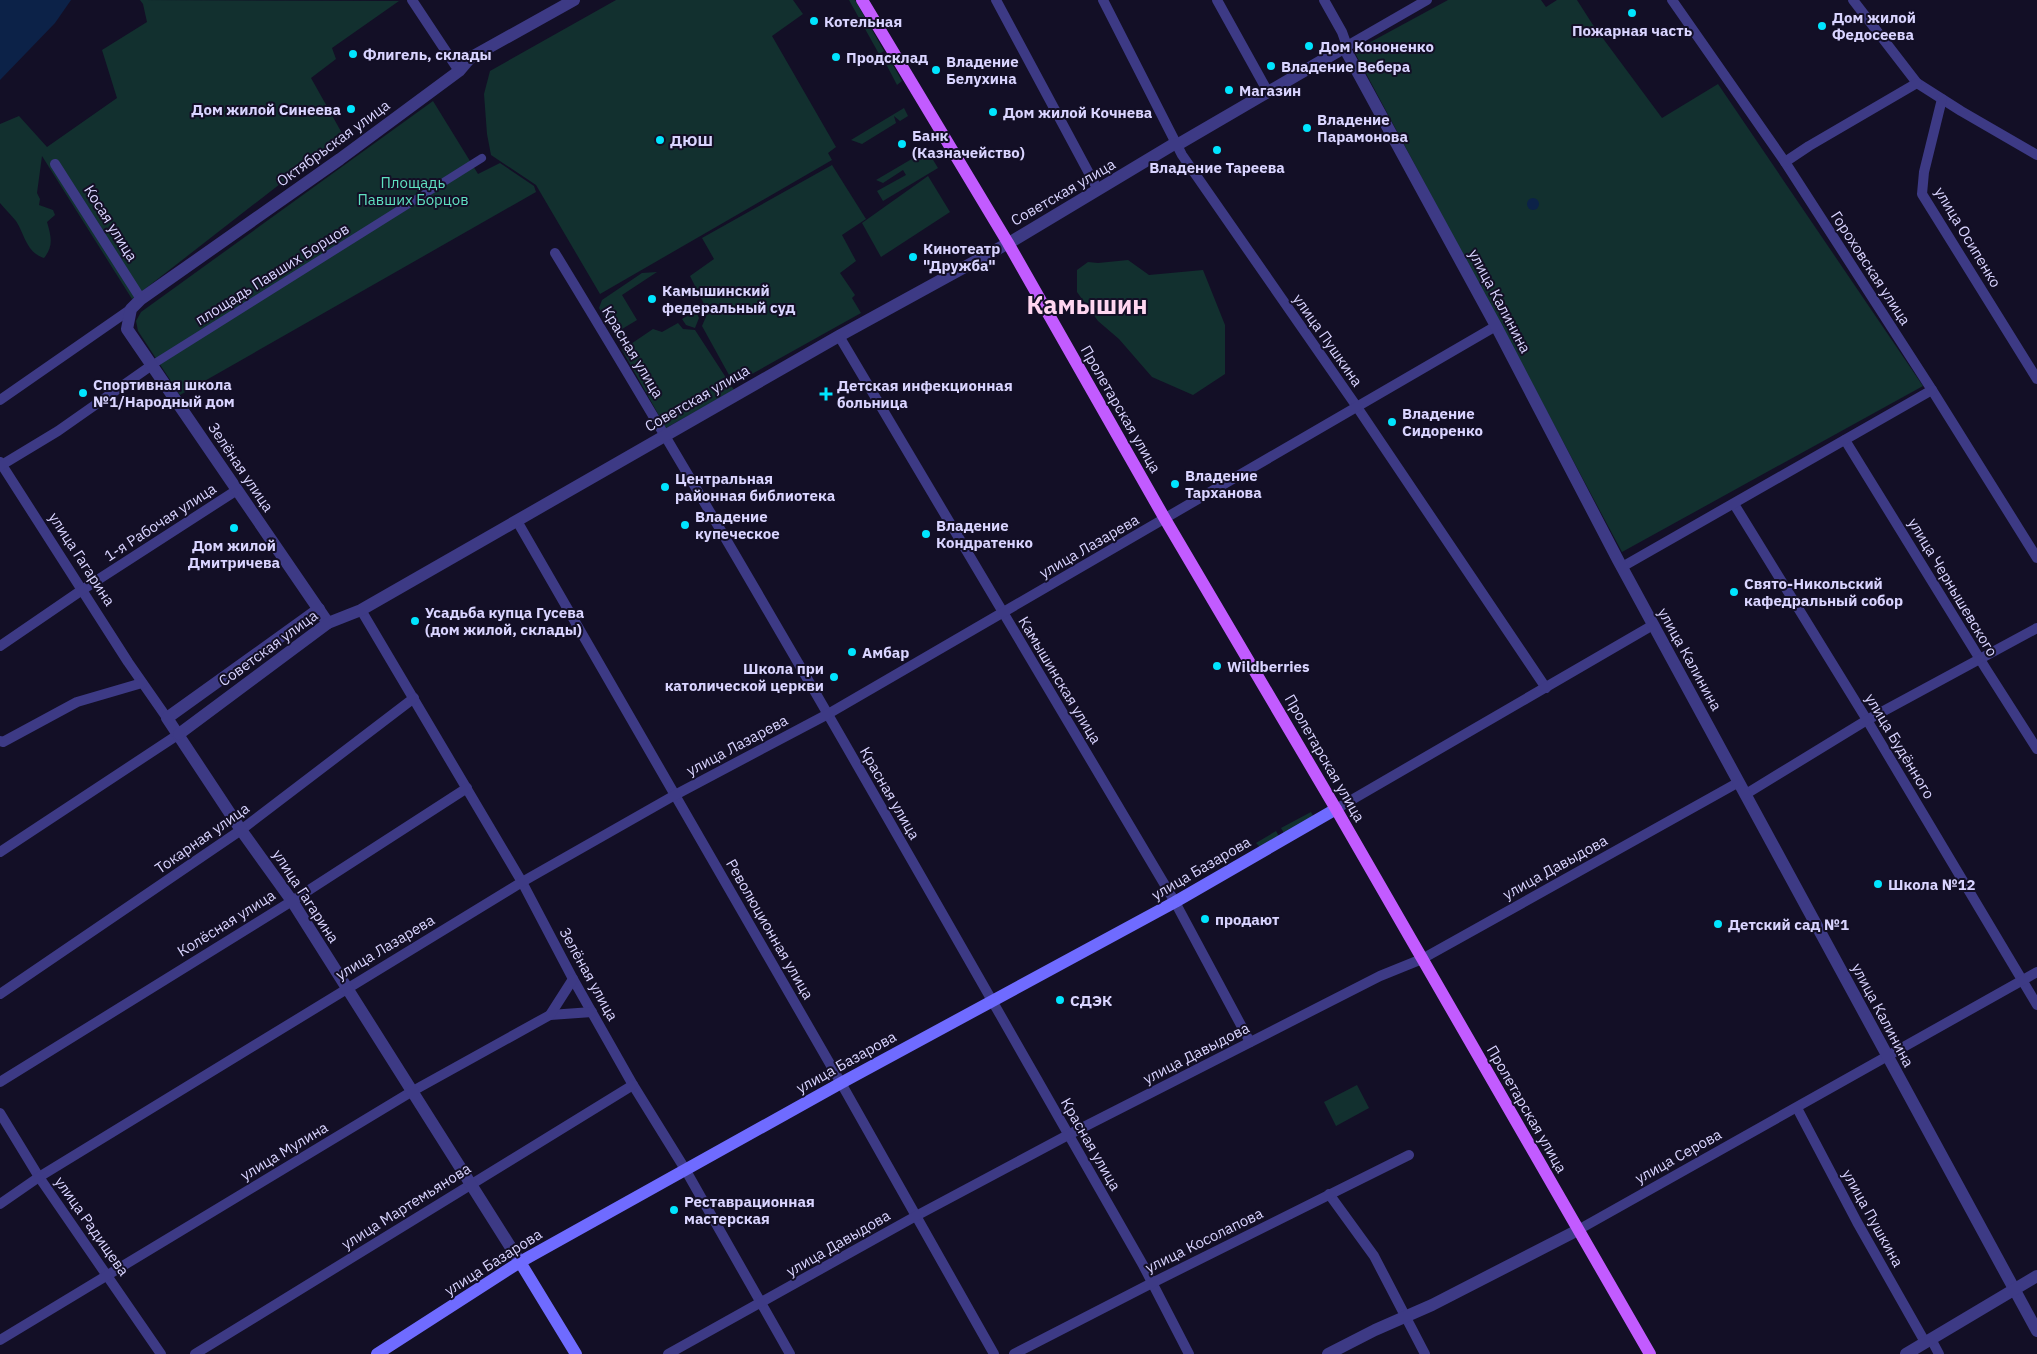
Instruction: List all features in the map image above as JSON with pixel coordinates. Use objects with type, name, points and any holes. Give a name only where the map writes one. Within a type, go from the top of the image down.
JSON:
[{"type":"main road","name":"Пролетарская улица","points":[[862,0],[1008,243],[1165,519],[1336,809],[1650,1354]]},
{"type":"main road","name":"улица Базарова","points":[[377,1354],[520,1262],[841,1083],[1175,902],[1336,809]]},
{"type":"main road","name":"улица Гагарина","points":[[520,1262],[576,1354]]},
{"type":"street","points":[[412,0],[459,71]]},
{"type":"street","name":"Октябрьская улица","points":[[131,309],[141,299],[340,159],[459,71],[470,58],[574,0]]},
{"type":"street","points":[[996,0],[1098,190]]},
{"type":"street","name":"улица Пушкина","points":[[1103,0],[1177,145],[1192,170],[1357,408],[1546,688]]},
{"type":"street","points":[[1217,0],[1268,92]]},
{"type":"street","name":"улица Калинина","points":[[1324,0],[1342,32],[1347,46],[1345,49],[1496,326],[1622,567],[2037,1331]]},
{"type":"street","name":"Советская улица","points":[[0,852],[178,734],[328,623],[361,610],[839,336],[1008,243],[1174,144],[1177,145],[1427,0]]},
{"type":"street","name":"Гороховская улица","points":[[1672,0],[1785,162],[1932,390],[2037,558]]},
{"type":"street","points":[[1853,0],[1916,83],[1961,112],[2037,155]]},
{"type":"street","points":[[1785,162],[1808,146],[1916,83]]},
{"type":"street","name":"улица Осипенко","points":[[1942,99],[1924,172],[1922,194],[2037,379]]},
{"type":"street","name":"площадь Павших Борцов","points":[[152,365],[482,158]]},
{"type":"street","name":"Косая улица","points":[[55,164],[141,299]]},
{"type":"street","name":"Красная улица","points":[[555,253],[828,714],[993,1001],[1152,1283],[1189,1354]]},
{"type":"street","points":[[0,400],[131,309]]},
{"type":"street","name":"Зелёная улица","points":[[131,309],[127,329],[328,623]]},
{"type":"street","name":"улица Лазарева","points":[[0,1204],[39,1177],[522,882],[674,795],[828,714],[1496,326]]},
{"type":"street","name":"Камышинская улица","points":[[839,336],[1175,902],[1250,1042]]},
{"type":"street","points":[[1,464],[58,431],[152,365]]},
{"type":"street","points":[[1622,567],[1932,390]]},
{"type":"street","name":"улица Чернышевского","points":[[1845,440],[2037,749]]},
{"type":"street","name":"улица Гагарина","points":[[1,464],[142,683],[241,830],[292,900],[469,1185],[520,1262]]},
{"type":"street","name":"1-я Рабочая улица","points":[[0,646],[82,590],[238,490]]},
{"type":"street","name":"улица Будённого","points":[[1734,504],[1867,720],[2037,1005]]},
{"type":"street","name":"Революционная улица","points":[[517,521],[841,1083],[994,1354]]},
{"type":"street","points":[[167,718],[319,609]]},
{"type":"street","name":"Зелёная улица","points":[[361,610],[522,882],[573,979],[633,1086],[685,1169],[790,1354]]},
{"type":"street","points":[[1336,809],[1654,625]]},
{"type":"street","points":[[1746,794],[1867,720],[2037,628]]},
{"type":"street","points":[[0,741],[3,742],[77,702],[142,683]]},
{"type":"street","name":"Токарная улица","points":[[0,994],[241,830],[414,698]]},
{"type":"street","name":"улица Давыдова","points":[[668,1354],[761,1304],[916,1216],[1068,1135],[1380,976],[1422,959],[1739,782]]},
{"type":"street","name":"Колёсная улица","points":[[0,1082],[292,900],[467,788]]},
{"type":"street","name":"улица Серова","points":[[1328,1354],[1406,1316],[1432,1306],[1578,1230],[2037,972]]},
{"type":"street","name":"улица Мулина","points":[[0,1340],[412,1092],[550,1015],[573,979]]},
{"type":"street","points":[[550,1015],[592,1012]]},
{"type":"street","name":"улица Мартемьянова","points":[[195,1354],[633,1086]]},
{"type":"street","name":"улица Пушкина","points":[[1797,1108],[1857,1222],[1928,1341],[1939,1354]]},
{"type":"street","name":"улица Радищева","points":[[0,1113],[39,1177],[161,1354]]},
{"type":"street","name":"улица Косолапова","points":[[1014,1354],[1409,1155]]},
{"type":"street","points":[[1329,1194],[1374,1256],[1425,1354]]},
{"type":"street","points":[[1906,1354],[2037,1276]]},
{"type":"green space","points":[[140,0],[399,1],[332,48],[336,59],[311,78],[343,135],[132,299],[42,156],[37,193],[40,199],[39,205],[53,210],[55,215],[47,222],[50,245],[47,254],[44,258],[33,252],[16,221],[0,203],[0,124],[19,116],[47,147],[117,98],[102,50],[147,22],[143,4]]},
{"type":"green space","name":"ДЮШ","points":[[616,0],[793,0],[803,14],[772,36],[836,147],[828,153],[832,160],[600,294],[536,185],[491,155],[487,134],[484,94],[490,71]]},
{"type":"green space","points":[[849,0],[855,0],[884,51],[879,54]]},
{"type":"green space","points":[[1448,0],[1541,0],[1546,7],[1557,0],[1577,0],[1593,25],[1662,118],[1718,84],[1923,386],[1622,552],[1354,51]]},
{"type":"green space","points":[[890,60],[902,81],[897,85],[885,62]]},
{"type":"green space","name":"Площадь Павших Борцов","points":[[433,101],[478,174],[500,163],[534,186],[536,192],[180,395],[138,331],[136,321],[141,312]]},
{"type":"green space","points":[[904,108],[908,116],[900,121],[894,116],[896,123],[862,144],[851,140]]},
{"type":"green space","points":[[927,150],[938,168],[883,201],[877,191],[906,175],[903,170],[883,183],[876,180]]},
{"type":"green space","points":[[832,165],[866,219],[842,235],[856,261],[840,273],[855,295],[852,298],[861,313],[734,384],[702,326],[708,312],[690,276],[714,259],[702,238]]},
{"type":"green space","points":[[928,176],[950,212],[881,257],[862,223]]},
{"type":"green space","points":[[1128,260],[1149,275],[1203,270],[1225,325],[1225,374],[1193,395],[1152,377],[1119,339],[1098,321],[1077,292],[1077,270],[1088,262]]},
{"type":"green space","points":[[657,272],[622,295],[637,320],[622,329],[625,336],[617,339],[599,308],[602,300],[642,273]]},
{"type":"green space","points":[[696,311],[699,318],[695,328],[686,325],[682,319]]},
{"type":"green space","points":[[678,323],[683,329],[695,330],[734,390],[666,428],[622,350],[653,329],[662,332]]},
{"type":"green space","points":[[1311,812],[1314,818],[1286,837],[1281,828]]},
{"type":"green space","points":[[1276,831],[1280,838],[1260,847],[1256,843]]},
{"type":"green space","points":[[1357,1085],[1369,1108],[1336,1126],[1324,1102]]},
{"type":"water","points":[[0,0],[71,0],[55,23],[0,80]]},
{"type":"water","points":[[1533,198],[1539,204],[1533,210],[1527,204]]},
{"type":"place","name":"Пожарная часть","points":[[1632,13]]},
{"type":"place","name":"Котельная","points":[[814,21]]},
{"type":"place","name":"Дом жилой Федосеева","points":[[1822,26]]},
{"type":"place","name":"Дом Кононенко","points":[[1309,46]]},
{"type":"place","name":"Флигель, склады","points":[[353,54]]},
{"type":"place","name":"Продсклад","points":[[836,57]]},
{"type":"place","name":"Владение Вебера","points":[[1271,66]]},
{"type":"place","name":"Владение Белухина","points":[[936,70]]},
{"type":"place","name":"Магазин","points":[[1229,90]]},
{"type":"place","name":"Дом жилой Синеева","points":[[351,109]]},
{"type":"place","name":"Дом жилой Кочнева","points":[[993,112]]},
{"type":"place","name":"Владение Парамонова","points":[[1307,128]]},
{"type":"place","name":"ДЮШ","points":[[660,140]]},
{"type":"place","name":"Банк (Казначейство)","points":[[902,144]]},
{"type":"place","name":"Владение Тареева","points":[[1217,150]]},
{"type":"place","name":"Кинотеатр \"Дружба\"","points":[[913,257]]},
{"type":"place","name":"Камышинский федеральный суд","points":[[652,299]]},
{"type":"place","name":"Спортивная школа №1/Народный дом","points":[[83,393]]},
{"type":"place","name":"Детская инфекционная больница","points":[[826,394]]},
{"type":"place","name":"Владение Сидоренко","points":[[1392,422]]},
{"type":"place","name":"Владение Тарханова","points":[[1175,484]]},
{"type":"place","name":"Центральная районная библиотека","points":[[665,487]]},
{"type":"place","name":"Владение купеческое","points":[[685,525]]},
{"type":"place","name":"Дом жилой Дмитричева","points":[[234,528]]},
{"type":"place","name":"Владение Кондратенко","points":[[926,534]]},
{"type":"place","name":"Свято-Никольский кафедральный собор","points":[[1734,592]]},
{"type":"place","name":"Усадьба купца Гусева (дом жилой, склады)","points":[[415,621]]},
{"type":"place","name":"Амбар","points":[[852,652]]},
{"type":"place","name":"Wildberries","points":[[1217,666]]},
{"type":"place","name":"Школа при католической церкви","points":[[834,677]]},
{"type":"place","name":"Школа №12","points":[[1878,884]]},
{"type":"place","name":"продают","points":[[1205,919]]},
{"type":"place","name":"Детский сад №1","points":[[1718,924]]},
{"type":"place","name":"СДЭК","points":[[1060,1000]]},
{"type":"place","name":"Реставрационная мастерская","points":[[674,1210]]},
{"type":"district","name":"Камышин","points":[[1087,304]]}]
